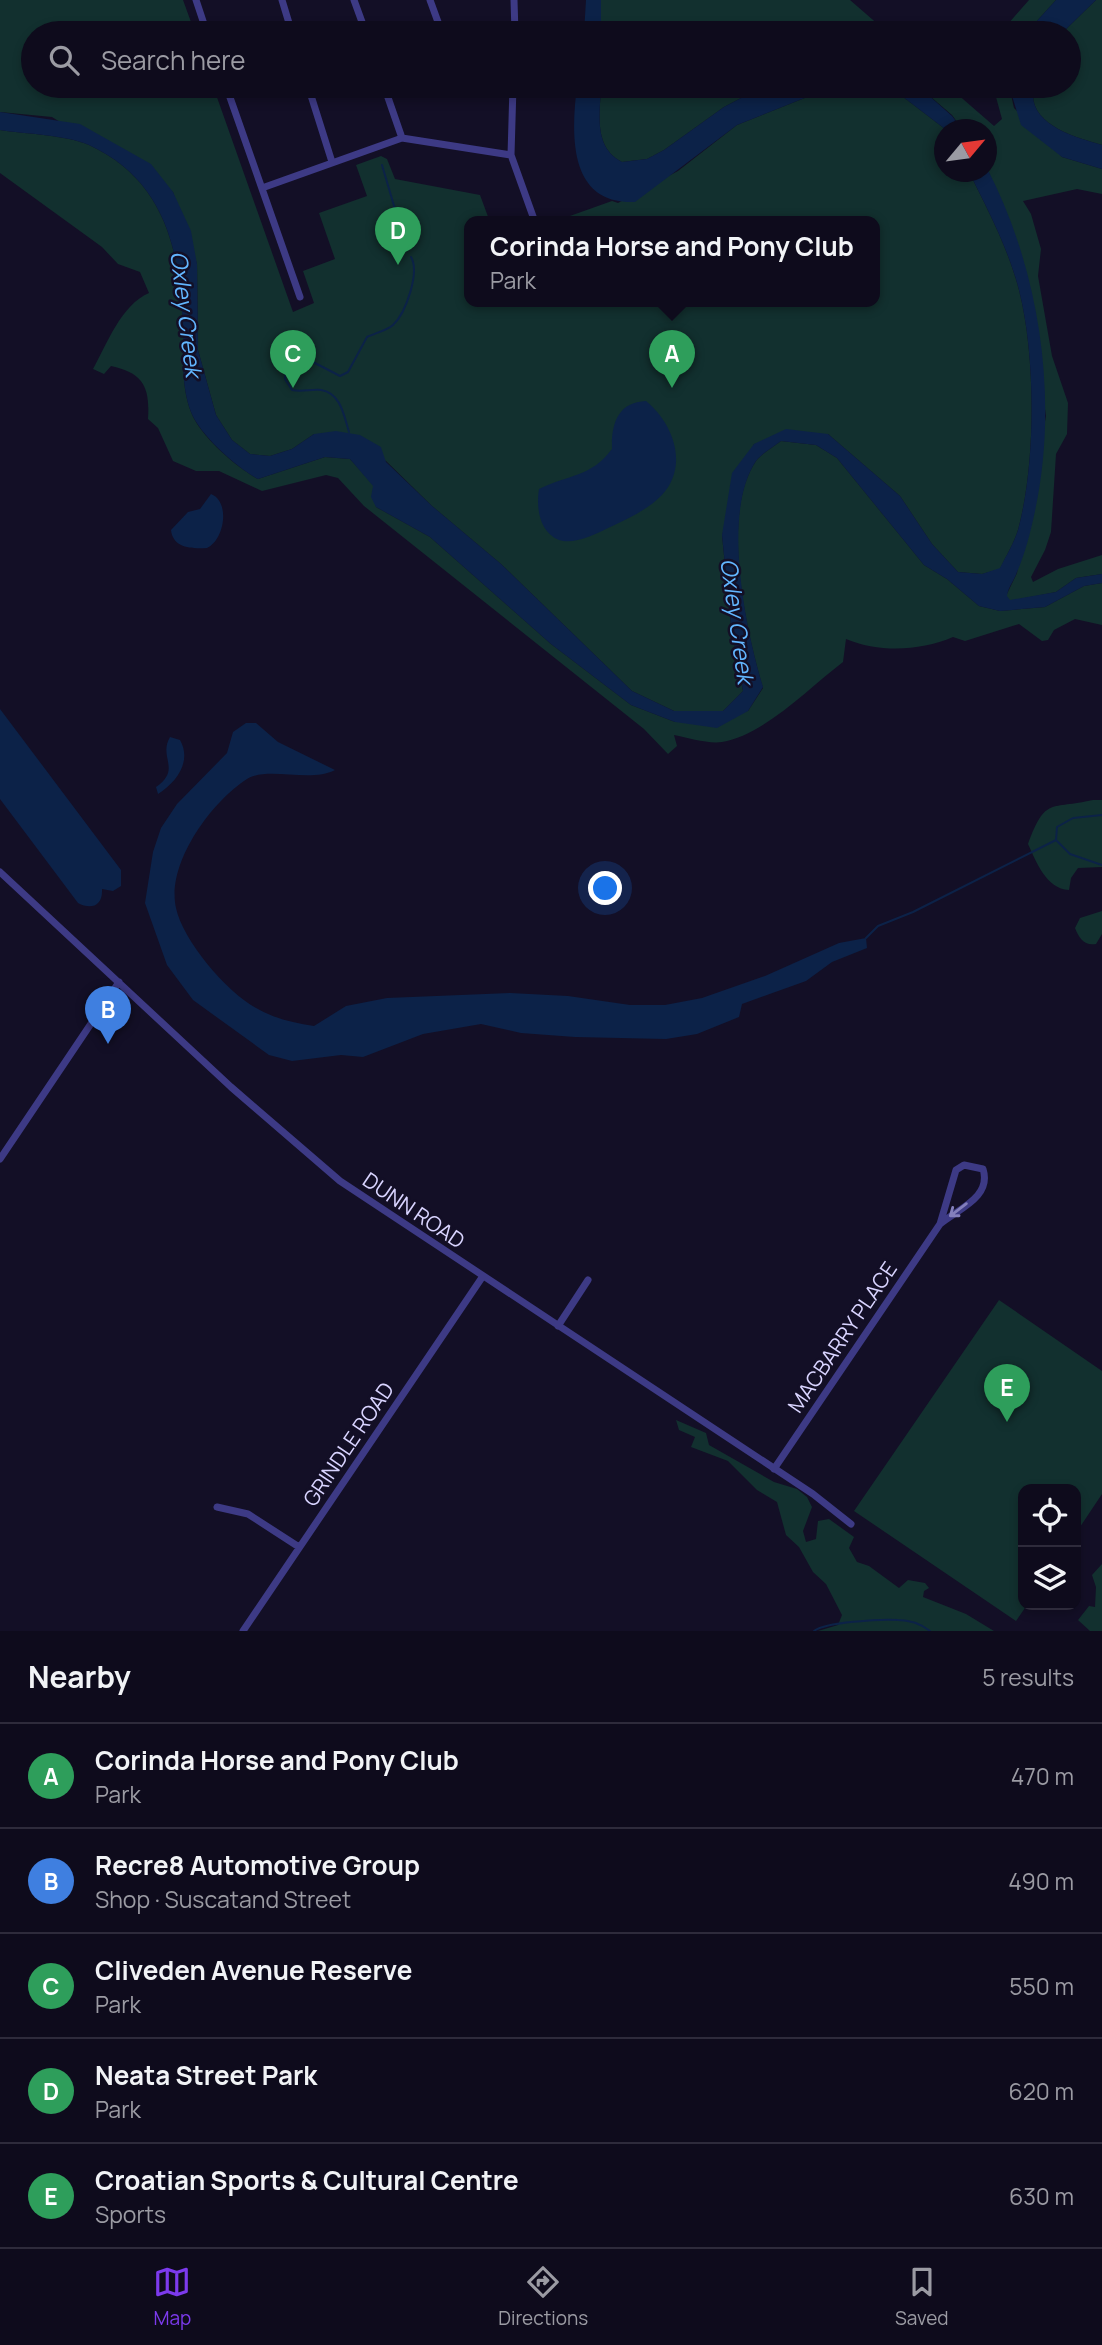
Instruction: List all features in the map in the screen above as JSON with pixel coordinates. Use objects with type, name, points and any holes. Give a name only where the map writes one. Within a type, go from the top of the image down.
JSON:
[{"type":"street","points":[[196,0],[203,21]]},
{"type":"street","points":[[282,0],[288,21]]},
{"type":"street","points":[[354,0],[362,21]]},
{"type":"street","points":[[430,0],[438,21]]},
{"type":"street","points":[[514,0],[515,21]]},
{"type":"street","points":[[230,98],[300,296]]},
{"type":"street","points":[[312,98],[332,162]]},
{"type":"street","points":[[388,98],[402,138]]},
{"type":"street","points":[[513,98],[511,155],[533,216]]},
{"type":"street","points":[[262,188],[402,138],[511,155]]},
{"type":"street","name":"DUNN ROAD","points":[[0,872],[231,1087],[340,1181],[774,1469],[851,1524]]},
{"type":"street","points":[[0,1159],[119,982]]},
{"type":"street","name":"MACBARRY PLACE","points":[[774,1469],[940,1224],[984,1189],[986,1179],[983,1169],[964,1165],[956,1170],[940,1224]]},
{"type":"street","name":"GRINDLE ROAD","points":[[243,1631],[483,1276]]},
{"type":"street","points":[[558,1326],[589,1280]]},
{"type":"street","points":[[217,1507],[248,1514],[299,1547]]},
{"type":"green space","points":[[0,0],[183,0],[191,21],[21,21],[21,98],[217,98],[293,312],[314,303],[303,271],[335,259],[319,213],[367,196],[356,165],[381,156],[387,159],[395,179],[480,195],[488,216],[464,216],[464,307],[880,307],[880,216],[570,216],[612,201],[618,203],[678,171],[737,125],[804,98],[905,98],[934,121],[934,182],[974,182],[1003,244],[1019,290],[1029,346],[1032,410],[1024,503],[1012,545],[1000,569],[982,574],[958,572],[932,544],[900,496],[828,434],[754,444],[722,535],[731,625],[743,691],[723,711],[674,711],[632,691],[501,564],[432,506],[386,461],[314,434],[292,449],[270,456],[250,454],[232,440],[216,415],[198,350],[197,264],[173,192],[52,117],[0,112]]},
{"type":"green space","points":[[601,0],[850,0],[874,21],[601,21]]},
{"type":"green space","points":[[1029,0],[1056,0],[1037,21],[1011,21]]},
{"type":"green space","points":[[1096,0],[1102,0],[1102,145],[1055,127],[1044,119],[1033,99],[1081,98],[1081,21],[1074,21]]},
{"type":"green space","points":[[601,98],[741,98],[647,159],[622,162],[613,156],[602,139]]},
{"type":"green space","points":[[932,98],[962,98],[986,119],[955,119]]},
{"type":"green space","points":[[996,98],[1012,98],[1014,108],[1062,157],[1102,169],[1102,194],[1077,189],[1023,201],[1031,214],[1041,249],[1038,276],[1052,356],[1068,403],[1067,434],[1056,454],[1051,532],[1031,577],[1033,582],[1058,569],[1102,555],[1102,574],[1076,578],[1056,592],[1010,601],[1006,596],[1017,573],[1046,416],[1023,261],[992,182],[997,182],[997,123],[1002,119]]},
{"type":"green space","points":[[0,130],[58,137],[89,145],[115,160],[136,178],[152,199],[173,248],[178,275],[182,304],[184,383],[188,402],[202,431],[220,450],[258,479],[325,457],[350,459],[374,486],[376,507],[430,537],[551,644],[631,705],[675,722],[748,711],[763,688],[744,605],[738,541],[740,511],[745,484],[756,461],[781,441],[816,445],[837,458],[924,565],[947,579],[979,606],[1000,611],[1045,607],[1084,586],[1102,583],[1102,625],[1075,619],[1054,630],[1048,640],[1042,641],[1019,624],[965,641],[953,637],[900,649],[872,647],[846,639],[843,662],[770,721],[738,738],[722,742],[674,735],[677,746],[668,754],[644,729],[364,506],[338,478],[326,475],[262,491],[219,471],[196,471],[173,461],[158,428],[148,419],[146,390],[138,378],[111,366],[104,374],[93,369],[109,337],[130,306],[149,293],[140,272],[118,264],[102,247],[0,173]]},
{"type":"green space","points":[[1102,800],[1102,867],[1078,868],[1071,878],[1069,890],[1061,888],[1054,885],[1043,873],[1028,844],[1045,812],[1058,806]]},
{"type":"green space","points":[[1102,911],[1102,934],[1096,944],[1085,942],[1075,928],[1080,918]]},
{"type":"green space","points":[[999,1300],[1102,1371],[1102,1494],[1081,1526],[1081,1484],[1018,1484],[1018,1610],[1024,1610],[1016,1621],[854,1511]]},
{"type":"green space","points":[[676,1420],[706,1433],[709,1445],[774,1482],[797,1489],[807,1497],[812,1507],[803,1531],[806,1542],[816,1539],[818,1521],[829,1519],[854,1537],[849,1548],[857,1562],[869,1566],[899,1588],[908,1580],[925,1583],[929,1588],[924,1591],[923,1597],[966,1614],[994,1631],[818,1631],[838,1625],[842,1615],[826,1584],[813,1572],[799,1547],[786,1535],[777,1502],[757,1490],[728,1461],[691,1447],[695,1437],[679,1430]]},
{"type":"green space","points":[[1102,1564],[1102,1631],[1090,1631],[1078,1620],[1089,1606],[1095,1607],[1096,1587],[1092,1575]]},
{"type":"water","points":[[586,0],[601,0],[601,21],[585,21]]},
{"type":"water","points":[[1056,0],[1096,0],[1074,21],[1037,21]]},
{"type":"water","points":[[576,98],[601,98],[602,139],[606,148],[622,162],[647,159],[664,150],[724,107],[741,98],[804,98],[737,125],[635,202],[613,200],[597,192],[586,179],[575,145]]},
{"type":"water","points":[[905,98],[932,98],[954,119],[934,121]]},
{"type":"water","points":[[1013,98],[1033,98],[1037,110],[1054,127],[1102,145],[1102,169],[1062,157],[1021,125]]},
{"type":"water","name":"Oxley Creek","points":[[0,112],[80,124],[151,164],[173,192],[191,231],[197,264],[198,350],[216,415],[232,440],[250,454],[270,456],[292,449],[314,434],[336,431],[360,435],[381,447],[386,462],[432,506],[501,564],[632,691],[674,711],[723,711],[743,691],[731,625],[722,535],[732,473],[754,444],[786,429],[828,434],[900,496],[932,544],[958,572],[982,574],[1000,568],[1016,535],[1024,503],[1032,410],[1029,346],[1019,290],[997,230],[974,182],[993,182],[1020,249],[1032,292],[1044,380],[1042,468],[1035,511],[1023,558],[1007,596],[1010,600],[1056,592],[1076,578],[1102,574],[1102,583],[1084,586],[1045,607],[1000,611],[979,606],[947,579],[924,565],[837,458],[816,445],[781,441],[756,461],[746,483],[740,510],[738,541],[744,605],[763,687],[748,711],[717,728],[675,722],[631,705],[551,644],[430,537],[376,507],[371,497],[373,486],[350,459],[325,457],[258,479],[220,450],[196,421],[188,402],[184,383],[182,304],[178,275],[173,248],[152,199],[136,178],[115,160],[89,145],[58,137],[0,130]]},
{"type":"water","points":[[646,401],[664,421],[674,446],[675,472],[670,484],[649,506],[596,534],[571,541],[552,536],[540,518],[539,489],[596,465],[612,449],[613,431],[618,416],[629,405]]},
{"type":"water","points":[[211,494],[217,498],[223,513],[218,538],[207,548],[179,544],[172,536],[171,530],[188,512],[200,509]]},
{"type":"water","points":[[0,709],[121,870],[121,886],[113,891],[102,889],[102,895],[95,905],[78,903],[0,799]]},
{"type":"water","points":[[246,723],[256,723],[278,742],[335,770],[314,775],[256,775],[233,789],[206,818],[185,854],[175,891],[176,908],[188,936],[208,965],[246,1002],[278,1018],[314,1026],[346,1006],[387,998],[510,993],[568,996],[630,1005],[665,1005],[702,998],[765,976],[839,943],[866,938],[867,948],[832,962],[806,981],[742,1004],[739,1017],[697,1034],[666,1039],[575,1037],[521,1033],[481,1024],[423,1034],[363,1057],[341,1055],[292,1061],[269,1055],[193,1000],[167,965],[145,903],[153,852],[161,828],[177,804],[227,753],[233,732]]},
{"type":"water","points":[[170,737],[180,740],[183,763],[176,777],[158,794],[156,787],[164,781],[169,769],[166,751]]},
{"type":"waterway","points":[[382,165],[407,250]]},
{"type":"waterway","points":[[349,432],[337,400],[321,390],[292,390],[285,379],[286,367],[298,359],[313,362],[340,376],[348,372],[367,337],[393,325],[403,311],[413,282],[411,257]]},
{"type":"waterway","points":[[1102,815],[1073,818],[1057,827],[1056,840],[1070,854],[1102,865]]},
{"type":"waterway","points":[[866,938],[878,926],[913,912],[1056,840]]},
{"type":"waterway","points":[[814,1631],[841,1623],[890,1620],[911,1622],[930,1631]]},
{"type":"place","name":"Neata Street Park","points":[[398,265]]},
{"type":"place","name":"Cliveden Avenue Reserve","points":[[293,388]]},
{"type":"place","name":"Corinda Horse and Pony Club","points":[[672,388]]},
{"type":"place","name":"Recre8 Automotive Group","points":[[108,1044]]},
{"type":"place","name":"Croatian Sports & Cultural Centre","points":[[1007,1422]]}]
